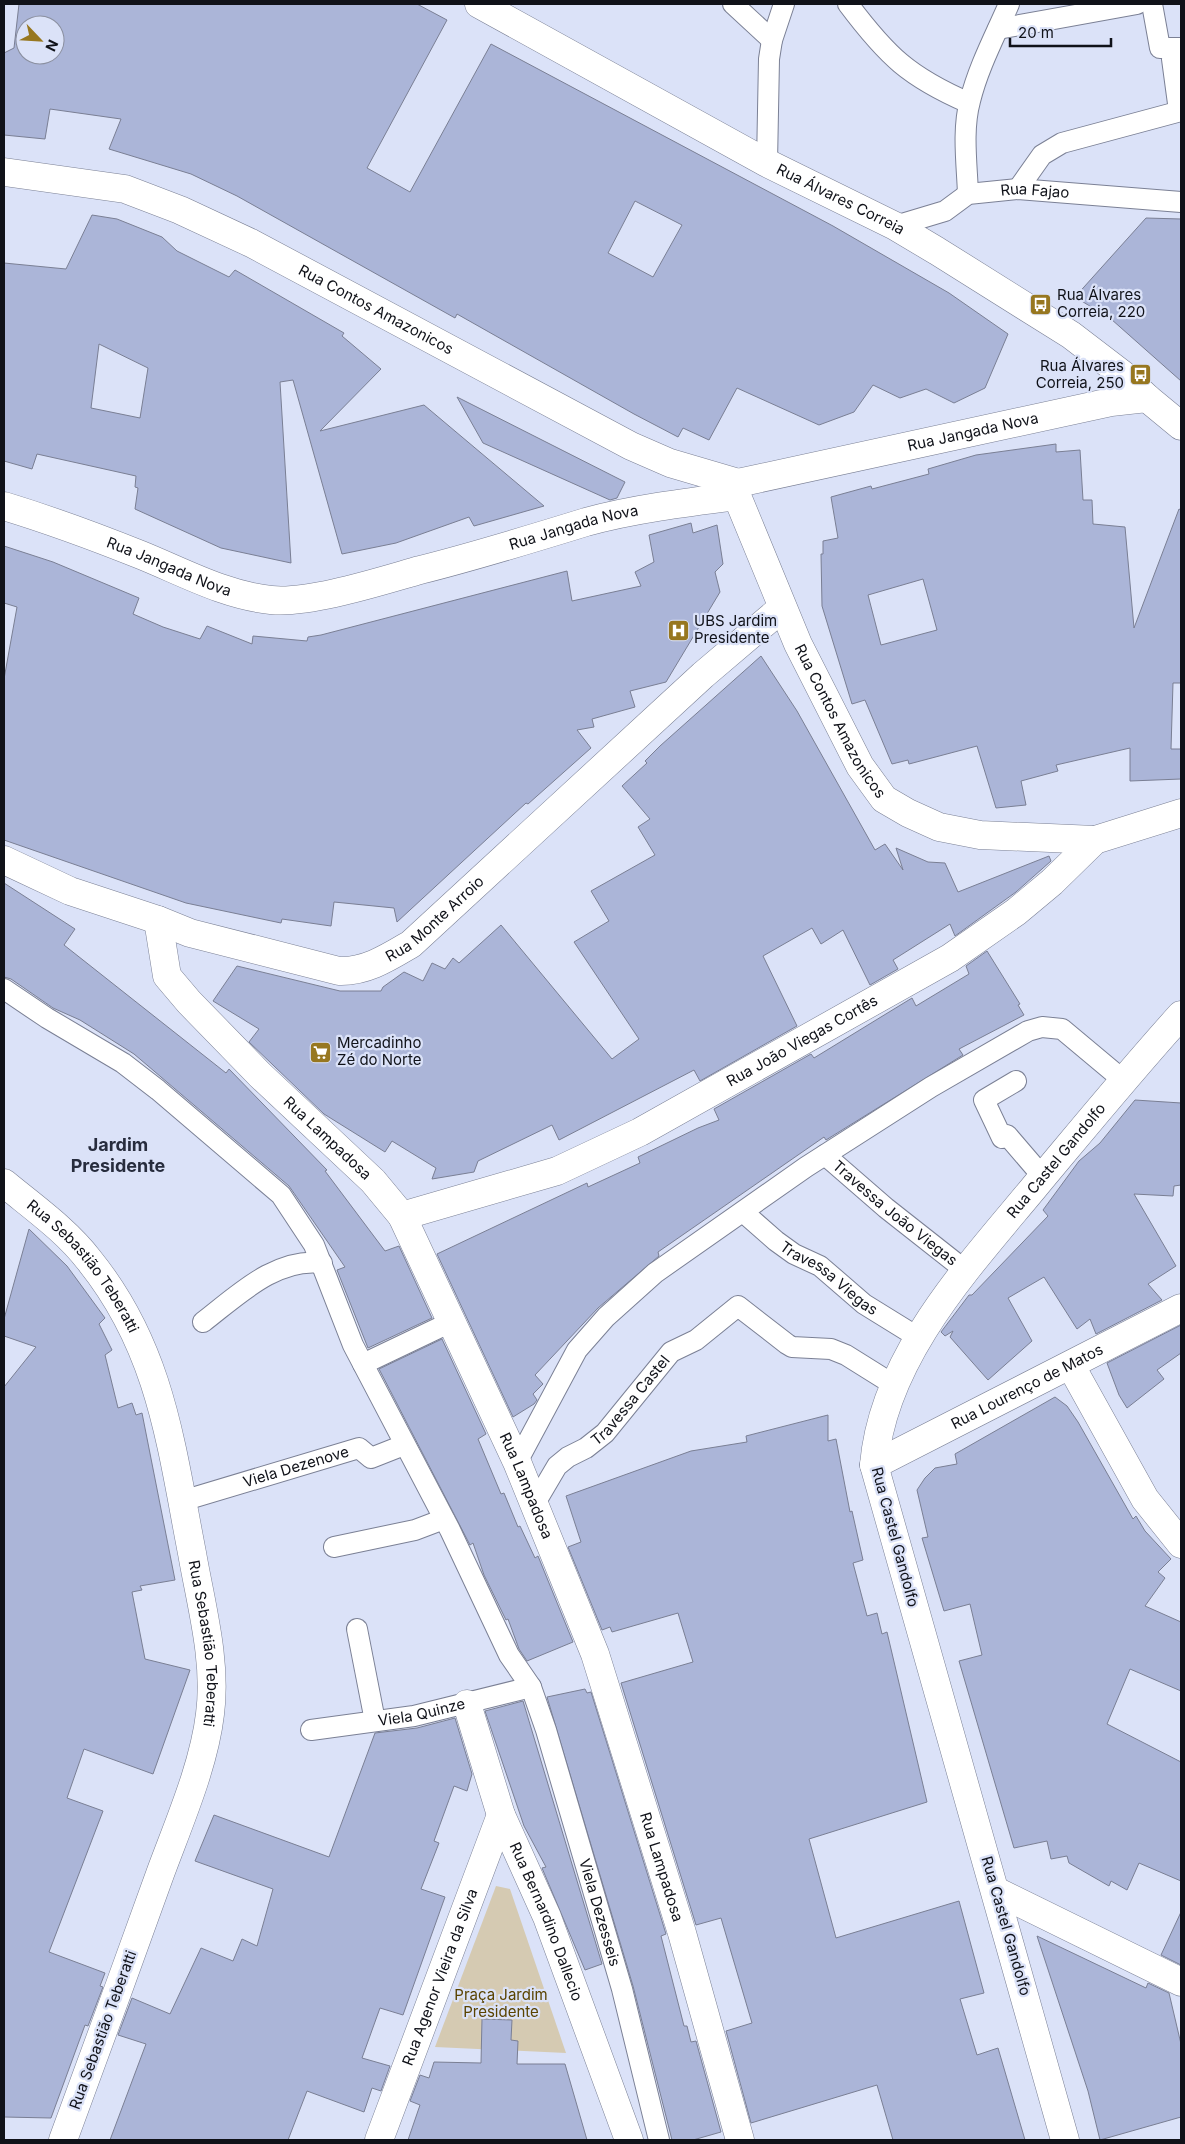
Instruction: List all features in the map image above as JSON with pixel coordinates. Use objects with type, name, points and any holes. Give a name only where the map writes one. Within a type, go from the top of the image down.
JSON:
[{"type":"street","name":"Rua Álvares Correia","points":[[479,4],[767,163],[895,226],[1071,335],[1122,374],[1181,426]]},
{"type":"street","name":"Rua Contos Amazonicos","points":[[4,172],[125,189],[180,210],[251,243],[631,446],[670,464],[737,489],[782,608],[798,644],[860,766],[884,799],[908,813],[939,827],[964,832],[1026,838],[1095,840]]},
{"type":"street","name":"Rua Jangada Nova","points":[[4,506],[58,522],[203,582],[243,595],[272,600],[306,597],[353,589],[512,546],[587,522],[686,502],[1111,402],[1147,398]]},
{"type":"street","name":"Rua Monte Arroio","points":[[4,860],[70,891],[158,920],[190,933],[339,971],[352,972],[390,957],[411,944],[703,675],[782,608]]},
{"type":"street","name":"Rua João Viegas Cortês","points":[[402,1216],[557,1171],[640,1132],[950,958],[1016,912],[1052,882],[1095,840],[1179,816]]},
{"type":"street","name":"Rua Lampadosa","points":[[158,920],[167,976],[189,1002],[260,1075],[373,1181],[402,1216],[517,1462],[594,1654],[682,1933],[740,2140]]},
{"type":"street","name":"Rua Castel Gandolfo","points":[[1065,2140],[874,1465],[876,1438],[883,1411],[894,1385],[919,1338],[966,1270],[1123,1080],[1181,1014]]},
{"type":"street","name":"Rua Sebastião Teberatti","points":[[4,1182],[56,1226],[88,1258],[128,1316],[155,1379],[174,1456],[210,1649],[211,1712],[205,1742],[177,1827],[63,2140]]},
{"type":"street","name":"Rua Lourenço de Matos","points":[[874,1465],[1071,1366],[1181,1308]]},
{"type":"street","points":[[1071,1366],[1145,1499],[1181,1544]]},
{"type":"street","name":"Rua Bernardino Dallecio","points":[[467,1704],[501,1815],[547,1917],[629,2140]]},
{"type":"street","name":"Rua Agenor Vieira da Silva","points":[[379,2140],[501,1815]]},
{"type":"street","points":[[996,1891],[1181,1982]]},
{"type":"lane","points":[[733,4],[772,40]]},
{"type":"lane","points":[[767,163],[768,59],[784,4]]},
{"type":"lane","points":[[848,4],[888,54],[921,80],[969,103]]},
{"type":"lane","points":[[895,226],[945,211],[968,194],[966,146],[969,103],[1009,4]]},
{"type":"lane","points":[[998,29],[1137,4]]},
{"type":"lane","points":[[1152,4],[1160,48],[1181,48]]},
{"type":"lane","points":[[1018,189],[1042,155],[1062,142],[1180,111],[1172,59],[1174,56],[1181,55]]},
{"type":"lane","name":"Rua Fajao","points":[[968,194],[1018,189],[1181,202]]},
{"type":"lane","name":"Viela Dezesseis","points":[[4,989],[47,1018],[124,1063],[280,1195],[304,1228],[322,1263],[363,1364],[444,1519],[510,1655],[531,1687],[546,1730],[622,1990],[658,2140]]},
{"type":"lane","points":[[517,1462],[577,1350],[606,1317],[656,1273],[825,1155],[939,1082],[1028,1032],[1042,1027],[1062,1029],[1123,1080]]},
{"type":"lane","points":[[1016,1081],[984,1100],[1002,1138],[1007,1135],[1043,1177]]},
{"type":"lane","name":"Travessa João Viegas","points":[[825,1155],[886,1208],[966,1270]]},
{"type":"lane","name":"Travessa Viegas","points":[[743,1212],[794,1254],[820,1266],[864,1304],[919,1338]]},
{"type":"lane","points":[[204,1322],[257,1280],[306,1261],[322,1263]]},
{"type":"lane","name":"Travessa Castel","points":[[534,1505],[557,1466],[568,1457],[586,1448],[605,1432],[671,1352],[696,1340],[738,1306],[792,1347],[831,1349],[846,1355],[894,1385]]},
{"type":"lane","points":[[363,1364],[451,1322]]},
{"type":"lane","name":"Viela Dezenove","points":[[182,1501],[359,1448],[371,1458],[404,1445]]},
{"type":"lane","points":[[334,1547],[415,1530],[444,1519]]},
{"type":"lane","points":[[357,1628],[375,1721]]},
{"type":"lane","name":"Viela Quinze","points":[[311,1730],[414,1716],[531,1687]]},
{"type":"green space","name":"Praça Jardim Presidente","points":[[496,1886],[510,1889],[566,2053],[435,2047]]},
{"type":"building","points":[[19,4],[417,4],[447,20],[367,168],[410,192],[491,44],[833,226],[949,293],[1008,334],[985,388],[954,403],[926,389],[900,398],[873,385],[854,412],[819,425],[737,388],[709,440],[683,428],[678,437],[457,314],[455,318],[237,196],[191,174],[109,149],[121,119],[50,109],[45,139],[4,135],[4,53],[14,48],[15,39],[15,65],[65,65],[65,15],[18,15]],"holes":[[[635,201],[682,225],[653,277],[608,253]]]},
{"type":"building","points":[[92,215],[117,219],[162,237],[177,251],[229,277],[235,270],[344,333],[342,336],[381,369],[320,431],[424,405],[544,506],[474,526],[469,517],[396,543],[342,554],[293,380],[280,382],[291,563],[221,548],[135,509],[138,488],[135,487],[136,476],[37,454],[32,469],[4,461],[4,263],[66,269]],"holes":[[[99,344],[148,368],[140,418],[91,408]]]},
{"type":"building","points":[[1146,218],[1181,219],[1181,381],[1111,319],[1075,297]]},
{"type":"building","points":[[457,397],[625,482],[617,498],[610,500],[483,443]]},
{"type":"building","points":[[1056,444],[1056,452],[1080,450],[1083,500],[1092,500],[1093,524],[1125,527],[1134,628],[1179,509],[1181,510],[1181,683],[1173,683],[1171,749],[1181,749],[1181,779],[1130,781],[1130,748],[1056,765],[1058,771],[1021,781],[1026,805],[996,808],[977,746],[909,764],[908,760],[892,764],[865,700],[852,704],[822,606],[821,554],[823,554],[823,541],[838,538],[831,497],[871,486],[872,489],[929,474],[928,469],[976,455]],"holes":[[[923,579],[937,630],[881,645],[868,595]]]},
{"type":"building","points":[[691,523],[693,533],[717,525],[723,564],[715,572],[720,592],[666,682],[630,691],[635,707],[592,719],[594,727],[577,730],[591,748],[528,804],[526,803],[397,922],[394,908],[334,902],[331,926],[282,919],[281,923],[186,903],[4,840],[4,679],[17,607],[4,603],[4,546],[53,562],[139,598],[133,614],[163,627],[200,639],[207,626],[252,644],[253,636],[307,641],[308,637],[567,571],[572,601],[641,586],[635,572],[654,562],[649,535]]},
{"type":"building","points":[[761,656],[797,711],[875,850],[885,844],[903,870],[896,848],[928,862],[945,863],[958,892],[1049,856],[1051,861],[1016,892],[955,936],[950,924],[893,960],[898,969],[870,985],[843,930],[821,944],[812,928],[763,956],[797,1026],[700,1081],[694,1070],[559,1140],[552,1125],[478,1161],[474,1172],[432,1179],[436,1168],[392,1141],[385,1152],[324,1114],[249,1042],[259,1029],[213,1001],[237,966],[340,991],[381,991],[383,987],[404,972],[423,981],[432,963],[445,969],[453,958],[459,963],[501,925],[612,1059],[639,1039],[574,942],[609,921],[591,891],[655,855],[638,827],[650,819],[622,786],[647,763],[645,761],[660,746]]},
{"type":"building","points":[[4,883],[75,929],[64,945],[226,1073],[229,1069],[327,1170],[325,1171],[385,1251],[399,1246],[432,1318],[368,1348],[337,1270],[345,1267],[289,1186],[134,1054],[80,1020],[53,1008],[11,979],[4,977]]},
{"type":"building","points":[[987,951],[1020,1004],[1018,1005],[1024,1015],[959,1049],[963,1055],[826,1140],[824,1137],[658,1252],[659,1256],[598,1308],[535,1375],[543,1384],[533,1394],[537,1400],[534,1404],[513,1417],[437,1254],[587,1183],[588,1187],[640,1163],[638,1157],[719,1120],[714,1109],[811,1054],[814,1058],[912,998],[916,1006],[969,974],[966,966]]},
{"type":"building","points":[[1135,1100],[1181,1103],[1181,1185],[1174,1186],[1173,1196],[1134,1194],[1176,1266],[1148,1284],[1162,1300],[1096,1334],[1090,1319],[1077,1329],[1044,1277],[1008,1298],[1032,1341],[988,1380],[950,1337],[953,1331],[945,1336],[941,1332],[969,1295],[972,1295],[1048,1216],[1043,1210],[1079,1161],[1100,1143]]},
{"type":"building","points":[[29,1229],[67,1266],[105,1318],[99,1324],[112,1350],[105,1355],[118,1408],[132,1403],[136,1415],[142,1413],[175,1580],[140,1586],[142,1590],[132,1592],[145,1659],[190,1670],[153,1774],[84,1749],[67,1798],[103,1811],[49,1952],[105,1973],[100,1986],[103,1987],[88,2026],[85,2025],[51,2118],[4,2117],[4,1387],[36,1347],[4,1336],[4,1319]]},
{"type":"building","points":[[1181,1325],[1181,1353],[1157,1370],[1164,1379],[1127,1408],[1119,1395],[1107,1363]]},
{"type":"building","points":[[442,1339],[486,1434],[478,1439],[501,1494],[504,1493],[518,1527],[520,1526],[535,1558],[538,1556],[573,1642],[527,1661],[519,1649],[508,1619],[506,1620],[484,1575],[473,1543],[470,1545],[379,1369]]},
{"type":"building","points":[[1055,1397],[1067,1406],[1078,1422],[1133,1519],[1136,1516],[1145,1531],[1171,1559],[1158,1572],[1165,1578],[1145,1606],[1181,1622],[1181,1691],[1130,1669],[1107,1724],[1181,1762],[1181,1881],[1139,1863],[1127,1890],[1111,1881],[1109,1886],[1069,1863],[1067,1856],[1051,1859],[1047,1841],[1014,1848],[959,1661],[982,1655],[970,1604],[944,1611],[922,1538],[928,1537],[917,1490],[925,1478],[935,1468],[957,1464],[955,1454]]},
{"type":"building","points":[[828,1415],[828,1441],[836,1439],[850,1512],[852,1511],[863,1560],[853,1563],[867,1616],[877,1613],[882,1634],[887,1632],[927,1802],[809,1839],[836,1938],[959,1901],[984,1993],[960,1999],[977,2055],[998,2048],[1025,2140],[893,2140],[877,2085],[751,2123],[726,2031],[752,2023],[721,1918],[696,1925],[621,1683],[693,1662],[678,1613],[612,1632],[610,1627],[602,1630],[568,1547],[581,1542],[566,1496],[691,1451],[747,1442],[746,1436]]},
{"type":"building","points":[[585,1689],[587,1693],[591,1692],[666,1934],[661,1936],[684,2026],[687,2026],[691,2042],[696,2041],[721,2132],[693,2140],[672,2140],[633,1986],[547,1697]]},
{"type":"building","points":[[523,1701],[602,1964],[585,1970],[542,1868],[546,1867],[524,1826],[485,1711]]},
{"type":"building","points":[[455,1718],[472,1774],[467,1791],[454,1786],[434,1841],[439,1843],[421,1889],[445,1897],[403,2015],[380,2008],[362,2058],[390,2066],[381,2091],[372,2088],[364,2112],[307,2091],[288,2140],[110,2140],[146,2044],[118,2035],[132,1998],[170,2014],[201,1948],[233,1961],[242,1939],[257,1946],[273,1889],[195,1861],[214,1815],[329,1857],[375,1733],[417,1728]]},
{"type":"building","points":[[1181,1912],[1181,1965],[1161,1955]]},
{"type":"building","points":[[1037,1936],[1146,1988],[1148,1983],[1169,1993],[1181,2044],[1181,2117],[1100,2140],[1088,2091]]},
{"type":"building","points":[[482,2019],[512,2020],[511,2040],[518,2041],[517,2064],[565,2064],[587,2140],[408,2140],[420,2105],[410,2101],[420,2075],[429,2078],[434,2062],[481,2063]]},
{"type":"place","name":"Rua Álvares Correia, 220","points":[[1041,304]]},
{"type":"place","name":"Rua Álvares Correia, 250","points":[[1140,375]]},
{"type":"place","name":"UBS Jardim Presidente","points":[[678,630]]},
{"type":"place","name":"Mercadinho Zé do Norte","points":[[321,1052]]},
{"type":"district","name":"Jardim Presidente","points":[[118,1155]]}]
